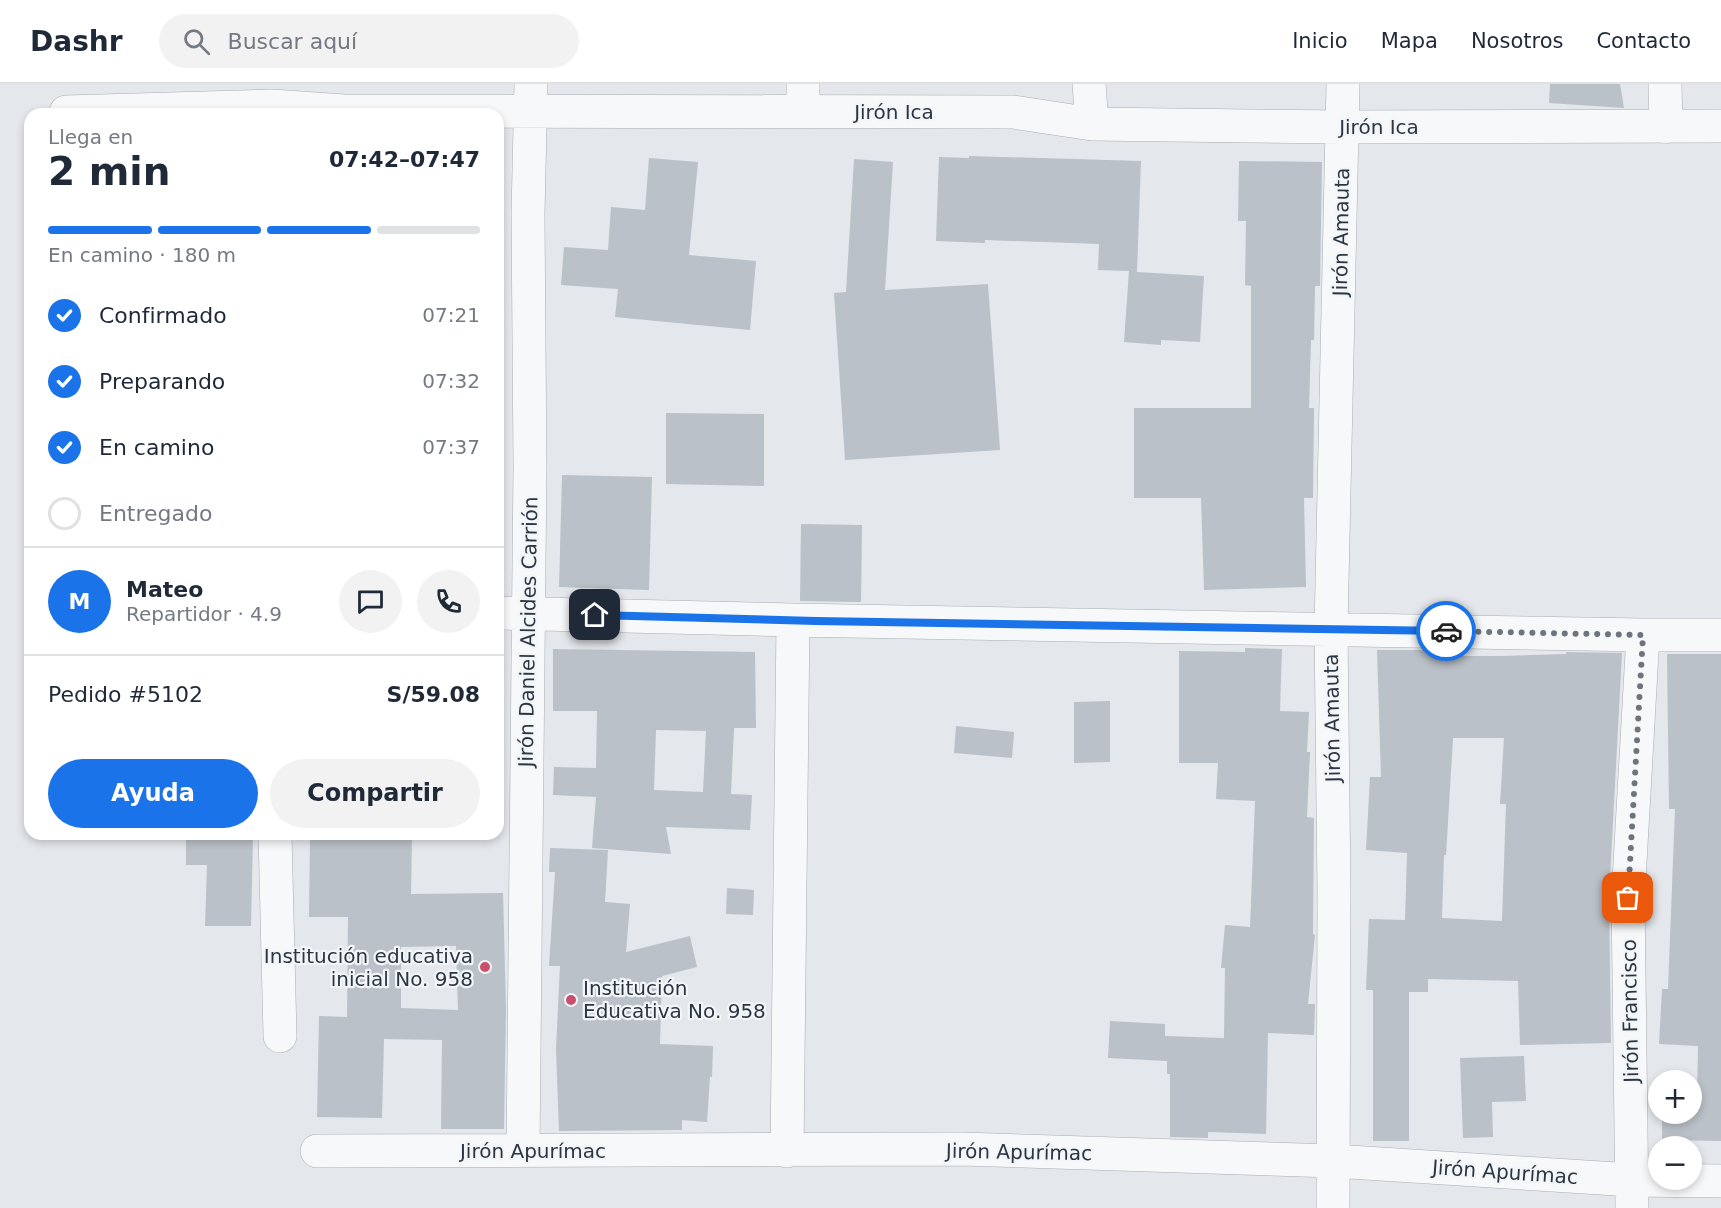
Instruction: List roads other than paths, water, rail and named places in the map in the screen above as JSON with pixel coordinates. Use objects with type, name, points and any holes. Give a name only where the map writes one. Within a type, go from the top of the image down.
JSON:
[{"type":"street","points":[[1089,84],[1092,124]]},
{"type":"street","name":"Jirón Amauta","points":[[1333,1208],[1334,880],[1331,628],[1343,84]]},
{"type":"street","points":[[1665,84],[1666,127]]},
{"type":"street","name":"Jirón Ica","points":[[387,108],[531,98],[803,98],[1013,112],[1092,124],[1343,127],[1721,126]]},
{"type":"street","name":"Jirón Daniel Alcides Carrión","points":[[523,1151],[513,613],[531,467],[528,214],[531,98]]},
{"type":"street","name":"Jirón Ica","points":[[141,108],[272,101],[322,108]]},
{"type":"street","points":[[513,613],[793,620],[1721,635]]},
{"type":"street","points":[[787,1151],[793,620]]},
{"type":"street","name":"Jirón Francisco","points":[[1632,1194],[1628,898],[1643,635]]},
{"type":"street","points":[[275,840],[280,1036]]},
{"type":"street","name":"Jirón Apurímac","points":[[317,1151],[963,1149],[1334,1161],[1632,1194],[1721,1181]]},
{"type":"place","name":"Institución educativa inicial No. 958","points":[[485,967]]},
{"type":"place","name":"Institución Educativa No. 958","points":[[571,1000]]}]
